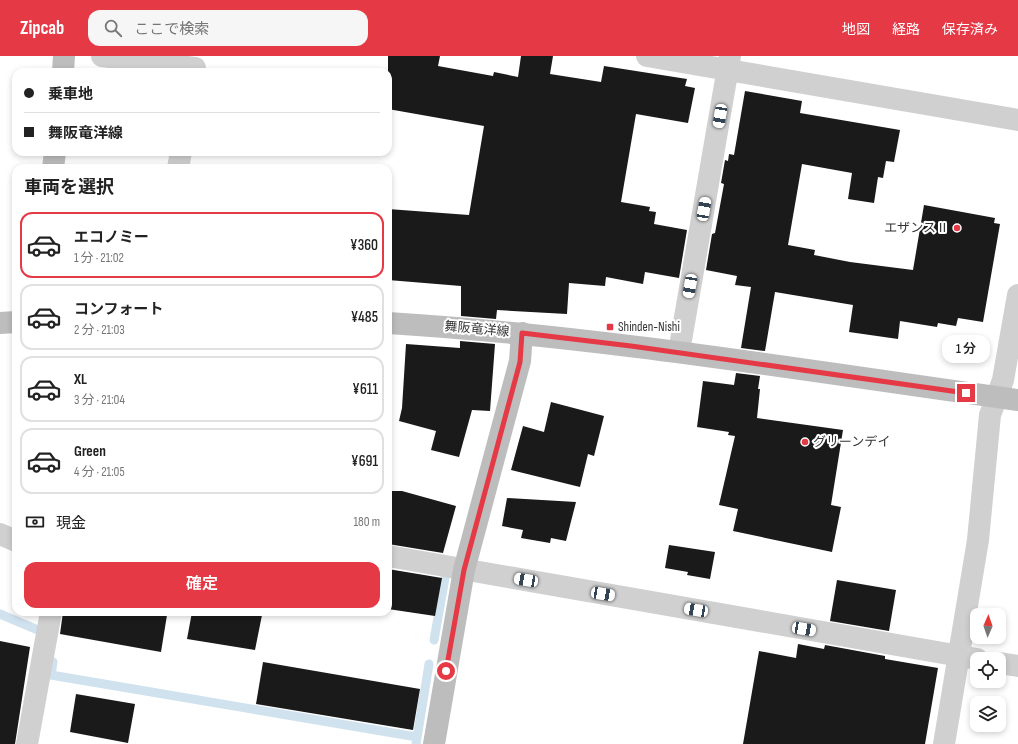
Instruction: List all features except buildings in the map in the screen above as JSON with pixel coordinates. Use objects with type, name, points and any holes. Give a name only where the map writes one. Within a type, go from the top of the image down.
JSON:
[{"type":"main road","points":[[63,68],[64,56]]},
{"type":"main road","points":[[0,323],[12,322]]},
{"type":"main road","name":"舞阪竜洋線","points":[[392,323],[522,333],[603,342],[1018,400]]},
{"type":"main road","points":[[434,744],[464,570],[520,362],[522,333]]},
{"type":"street","points":[[102,56],[196,65]]},
{"type":"street","points":[[647,56],[729,63],[1018,120]]},
{"type":"street","points":[[679,352],[729,63]]},
{"type":"street","points":[[944,744],[968,658],[990,415],[1003,380],[1018,295]]},
{"type":"street","points":[[0,534],[12,539]]},
{"type":"street","points":[[392,557],[968,658]]},
{"type":"street","points":[[27,744],[49,616]]},
{"type":"street","points":[[1006,664],[1018,666]]},
{"type":"waterway","points":[[434,640],[445,578]]},
{"type":"waterway","points":[[0,614],[38,630]]},
{"type":"waterway","points":[[53,662],[51,675],[417,737]]},
{"type":"waterway","points":[[416,744],[429,664]]},
{"type":"place","name":"エザンスⅡ","points":[[957,228]]},
{"type":"place","name":"Shinden-Nishi","points":[[610,327]]},
{"type":"place","name":"グリーンデイ","points":[[805,442]]},
{"type":"route","points":[[446,671],[464,570],[520,362],[522,333],[694,354],[966,393]]}]
